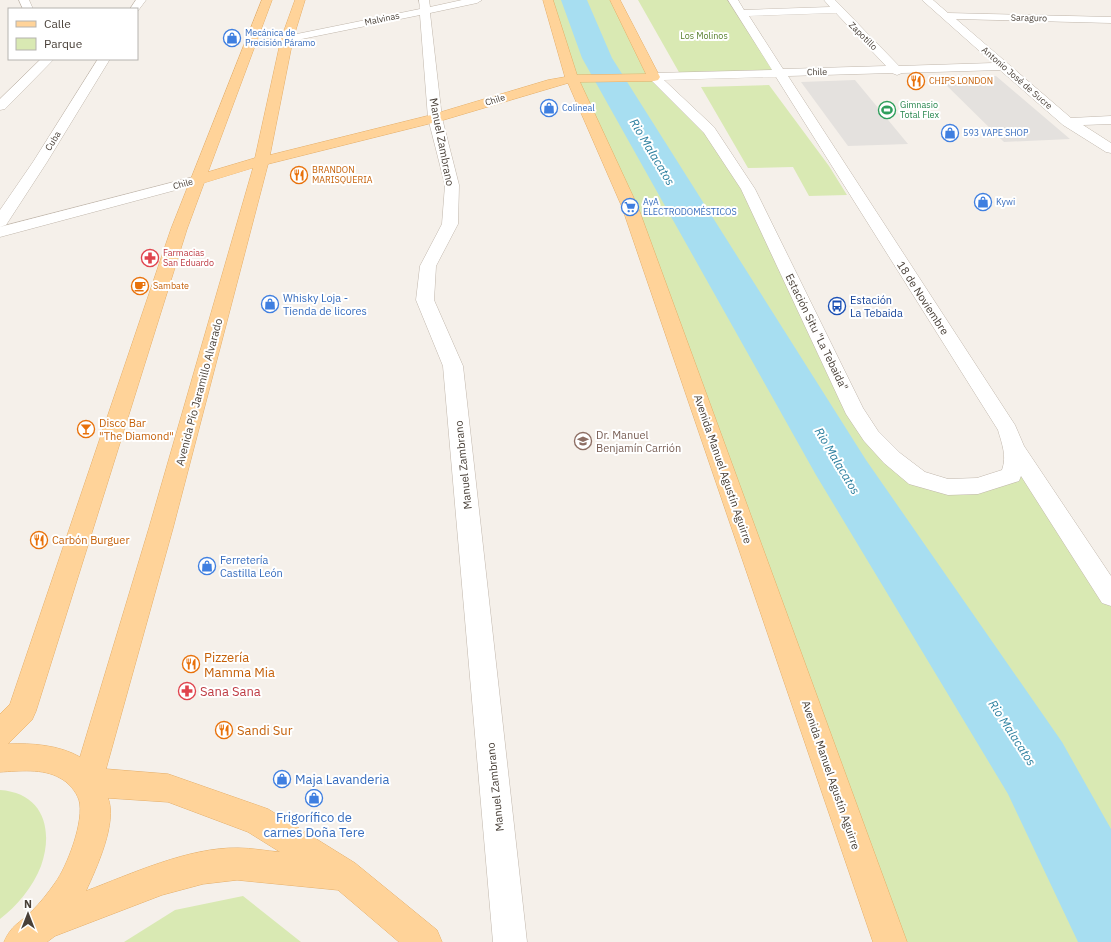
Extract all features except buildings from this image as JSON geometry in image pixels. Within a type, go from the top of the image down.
[{"type":"main road","points":[[0,734],[22,711],[179,229],[267,0]]},
{"type":"main road","name":"Avenida Pío Jaramillo Alvarado","points":[[86,782],[161,528],[262,161],[287,40],[300,0]]},
{"type":"main road","name":"Avenida Manuel Agustín Aguirre","points":[[548,0],[578,79],[630,207],[890,942]]},
{"type":"main road","points":[[615,0],[649,77]]},
{"type":"main road","name":"Chile","points":[[197,180],[262,161],[436,118],[552,83],[578,79],[649,77]]},
{"type":"main road","points":[[0,758],[34,757],[68,766],[86,782],[95,802],[94,828],[84,860],[68,893],[35,936]]},
{"type":"main road","points":[[86,782],[168,788],[257,820],[344,874],[426,942]]},
{"type":"main road","points":[[35,936],[162,879],[203,868],[237,864],[344,874]]},
{"type":"street","name":"Malvinas","points":[[250,45],[287,40],[424,5],[477,0]]},
{"type":"street","name":"18 de Noviembre","points":[[733,0],[743,13],[779,73],[1008,430],[1014,447],[1111,596]]},
{"type":"street","name":"Zapotillo","points":[[829,0],[897,70]]},
{"type":"street","name":"Antonio José de Sucre","points":[[927,0],[948,16],[956,26],[1005,66],[1068,122],[1111,149]]},
{"type":"street","name":"Manuel Zambrano","points":[[424,5],[436,118],[452,184],[450,224],[428,266],[425,300],[453,366],[510,942]]},
{"type":"street","points":[[743,13],[838,10]]},
{"type":"street","name":"Saraguro","points":[[948,16],[1111,20]]},
{"type":"street","points":[[0,106],[47,60]]},
{"type":"street","name":"Cuba","points":[[0,222],[40,162],[103,60]]},
{"type":"street","name":"Chile","points":[[649,77],[1005,66]]},
{"type":"street","name":"Estación Situ \"La Tebaida\"","points":[[649,77],[709,130],[748,189],[854,409],[871,436],[892,458],[917,478],[948,487],[978,486],[1011,475],[1016,461],[1014,447]]},
{"type":"street","points":[[1068,122],[1111,120]]},
{"type":"street","name":"Chile","points":[[0,232],[197,180]]},
{"type":"green space","points":[[548,0],[615,0],[654,77],[719,142],[853,409],[917,478],[978,486],[1016,461],[1111,596],[1111,942],[890,942],[630,207],[573,79]]},
{"type":"green space","name":"Los Molinos","points":[[638,0],[729,0],[778,70],[680,74]]},
{"type":"green space","points":[[769,85],[829,166],[847,195],[809,196],[793,167],[748,168],[701,87]]},
{"type":"green space","points":[[0,790],[15,793],[26,798],[35,806],[42,815],[46,839],[45,852],[41,866],[34,881],[18,902],[0,919]]},
{"type":"green space","points":[[243,896],[301,942],[124,942],[175,910]]},
{"type":"shaded area","points":[[996,76],[1070,139],[1004,142],[939,78]]},
{"type":"shaded area","points":[[855,80],[908,144],[848,146],[801,82]]},
{"type":"waterway","name":"Rio Malacatos","points":[[574,0],[597,58],[845,475],[1035,768],[1111,915]]},
{"type":"place","name":"Mecánica de Precisión Páramo","points":[[232,38]]},
{"type":"place","name":"CHIPS LONDON","points":[[916,81]]},
{"type":"place","name":"Colineal","points":[[549,108]]},
{"type":"place","name":"Gimnasio Total Flex","points":[[887,110]]},
{"type":"place","name":"593 VAPE SHOP","points":[[950,133]]},
{"type":"place","name":"BRANDON MARISQUERIA","points":[[299,175]]},
{"type":"place","name":"Kywi","points":[[983,202]]},
{"type":"place","name":"AyA ELECTRODOMÉSTICOS","points":[[630,207]]},
{"type":"place","name":"Farmacias San Eduardo","points":[[150,258]]},
{"type":"place","name":"Sambate","points":[[140,286]]},
{"type":"place","name":"Whisky Loja - Tienda de licores","points":[[270,304]]},
{"type":"place","name":"Estación La Tebaida","points":[[837,306]]},
{"type":"place","name":"Disco Bar \"The Diamond\"","points":[[86,429]]},
{"type":"place","name":"Dr. Manuel Benjamín Carrión","points":[[583,441]]},
{"type":"place","name":"Carbón Burguer","points":[[39,540]]},
{"type":"place","name":"Ferretería Castilla León","points":[[207,566]]},
{"type":"place","name":"Pizzería Mamma Mia","points":[[191,664]]},
{"type":"place","name":"Sana Sana","points":[[187,691]]},
{"type":"place","name":"Sandi Sur","points":[[224,730]]},
{"type":"place","name":"Maja Lavanderia","points":[[282,779]]},
{"type":"place","name":"Frigorífico de carnes Doña Tere","points":[[314,798]]}]
